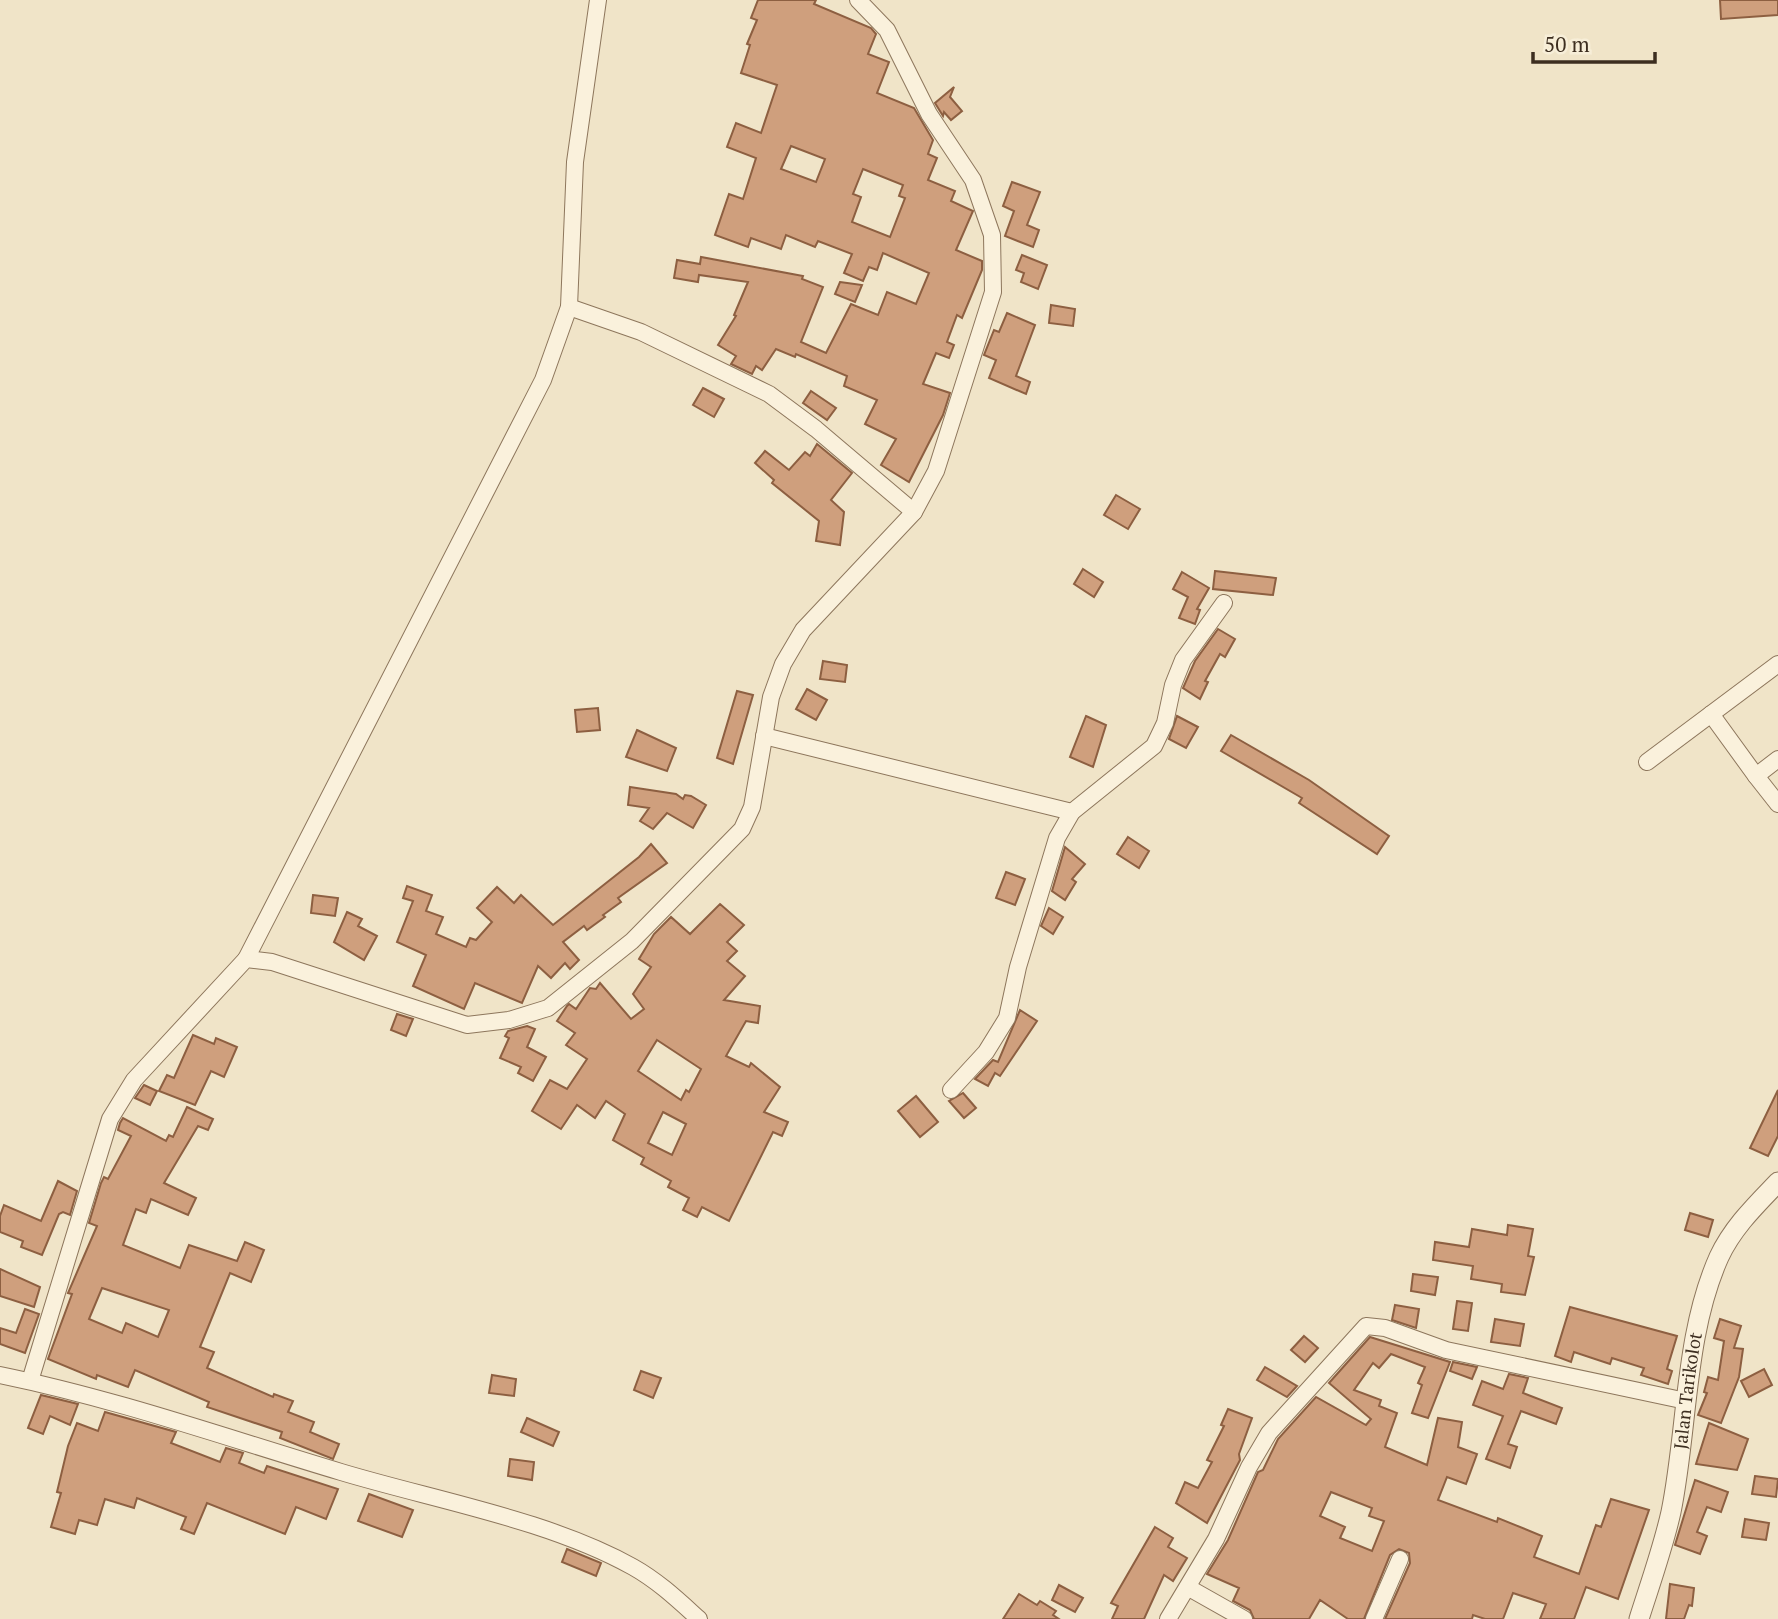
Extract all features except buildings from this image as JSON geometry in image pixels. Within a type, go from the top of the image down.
[{"type":"street","points":[[30,1381],[110,1119],[134,1080],[246,959],[543,380],[569,307],[575,162],[598,0]]},
{"type":"street","points":[[246,959],[272,962],[467,1025],[509,1020],[548,1008],[632,940],[742,829],[752,807],[771,697],[783,664],[803,630],[914,512],[936,471],[993,292],[992,235],[974,180],[929,114],[887,30],[858,0]]},
{"type":"street","points":[[569,307],[641,332],[769,394],[856,461],[914,512]]},
{"type":"street","points":[[951,1090],[986,1052],[1007,1018],[1018,967],[1051,857],[1072,813],[1154,746],[1165,723],[1173,685],[1183,660],[1224,603]]},
{"type":"street","points":[[1647,762],[1778,664]]},
{"type":"street","points":[[1711,714],[1778,804]]},
{"type":"street","points":[[764,736],[1072,813]]},
{"type":"street","points":[[1756,776],[1778,759]]},
{"type":"street","name":"Jalan Tarikolot","points":[[1639,1619],[1671,1512],[1686,1401],[1701,1318],[1719,1257],[1744,1217],[1778,1182]]},
{"type":"street","points":[[1168,1619],[1189,1588],[1225,1522],[1253,1458],[1269,1433],[1366,1326],[1385,1328],[1446,1350],[1686,1401]]},
{"type":"street","points":[[0,1375],[159,1413],[340,1472],[575,1540],[632,1567],[663,1586],[699,1619]]},
{"type":"street","points":[[1374,1619],[1401,1559]]},
{"type":"street","points":[[1189,1588],[1244,1619]]}]
